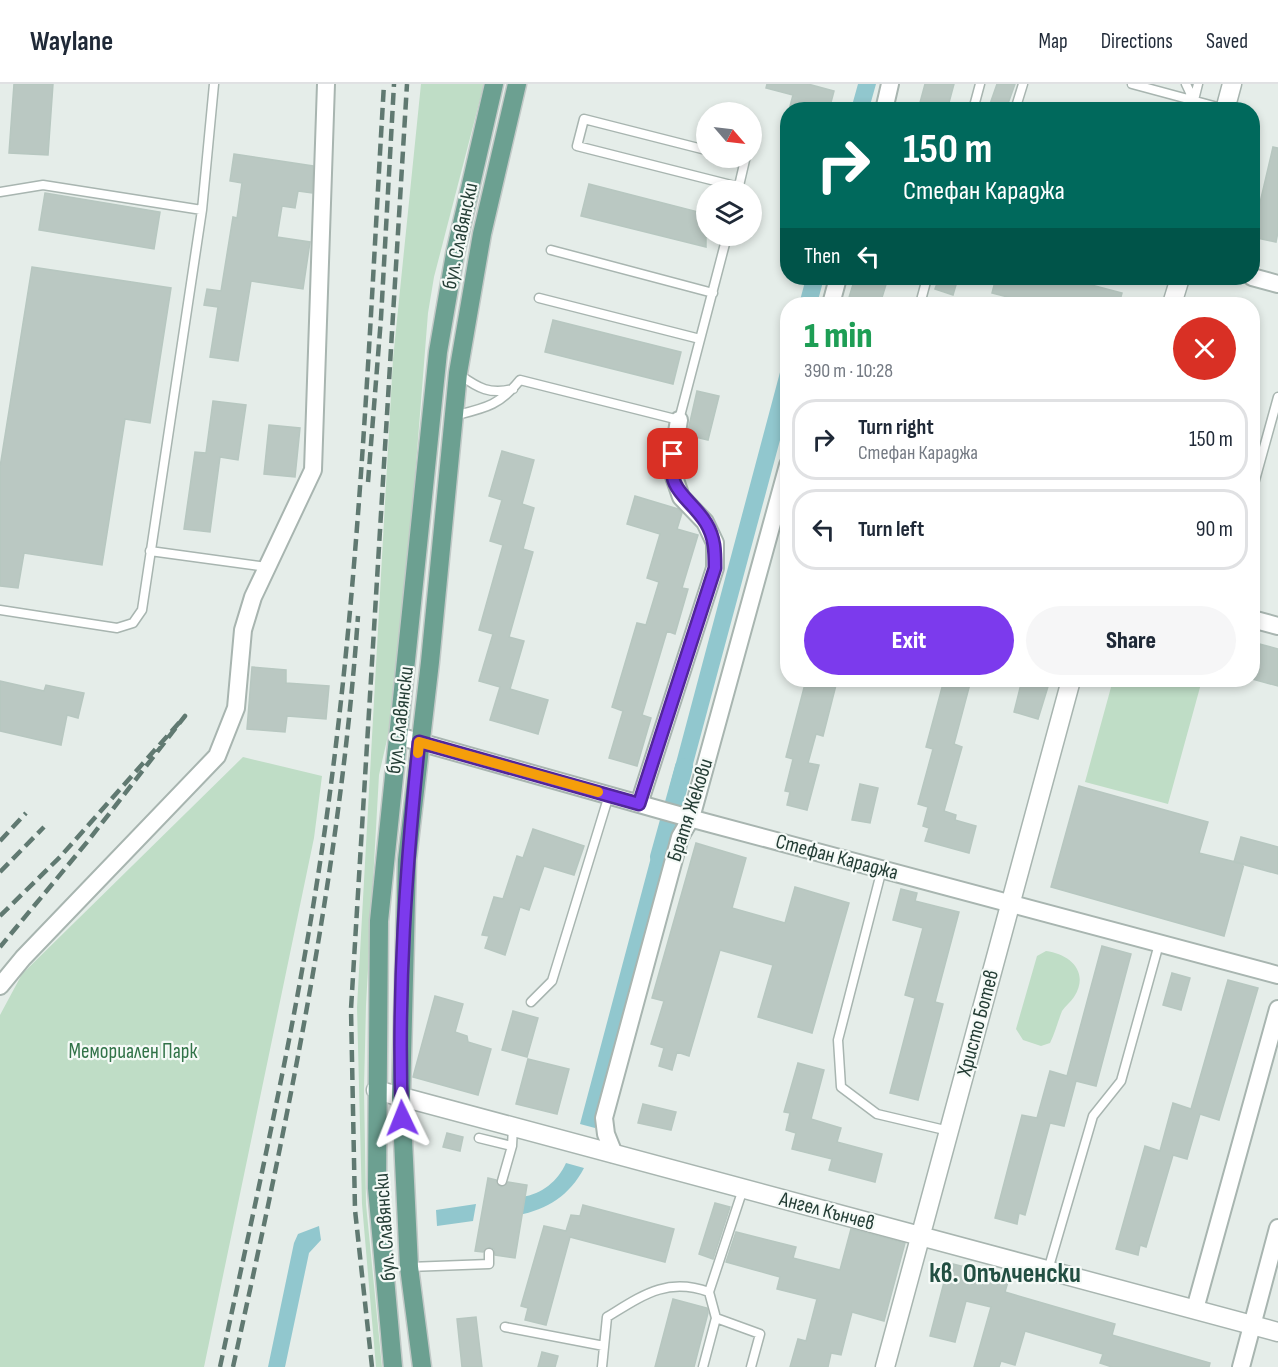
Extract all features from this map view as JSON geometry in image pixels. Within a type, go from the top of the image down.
[{"type":"main road","name":"бул. Славянски","points":[[393,1367],[377,1188],[379,921],[411,632],[438,352],[455,254],[494,84]]},
{"type":"main road","name":"бул. Славянски","points":[[422,1367],[409,1267],[401,1097],[407,860],[431,651],[458,373],[482,234],[517,84]]},
{"type":"street","points":[[0,986],[23,958],[217,756],[236,708],[243,630],[253,597],[313,470],[326,84]]},
{"type":"street","points":[[886,102],[890,84]]},
{"type":"street","points":[[1227,102],[1232,84]]},
{"type":"street","points":[[1260,279],[1278,284]]},
{"type":"street","points":[[639,804],[715,568],[715,543],[705,522],[681,497],[671,468],[679,420]]},
{"type":"street","name":"Братя Жекови","points":[[614,1154],[606,1134],[604,1118],[680,837],[780,506]]},
{"type":"street","points":[[1260,621],[1278,626]]},
{"type":"street","name":"Христо Ботев","points":[[885,1367],[1069,687]]},
{"type":"street","name":"Стефан Караджа","points":[[398,736],[661,810],[1278,975]]},
{"type":"street","points":[[1195,1309],[1278,1009]]},
{"type":"street","name":"Ангел Кънчев","points":[[376,1090],[1278,1332]]},
{"type":"street","points":[[1241,1367],[1278,1228]]},
{"type":"lane","points":[[0,610],[117,628],[133,623],[142,610],[202,210],[214,84]]},
{"type":"lane","points":[[975,102],[980,84]]},
{"type":"lane","points":[[1018,102],[1023,84]]},
{"type":"lane","points":[[1132,84],[1198,102]]},
{"type":"lane","points":[[1186,84],[1194,101]]},
{"type":"lane","points":[[1194,101],[1198,84]]},
{"type":"lane","points":[[696,147],[584,119],[577,146],[704,180]]},
{"type":"lane","points":[[0,192],[43,185],[202,210]]},
{"type":"lane","points":[[453,417],[491,407],[506,397],[520,380],[679,420],[725,246]]},
{"type":"lane","points":[[551,250],[713,293]]},
{"type":"lane","points":[[539,298],[700,339]]},
{"type":"lane","points":[[458,373],[478,389],[498,393],[513,388]]},
{"type":"lane","points":[[1260,462],[1278,397]]},
{"type":"lane","points":[[150,551],[267,567]]},
{"type":"lane","points":[[531,1002],[552,981],[609,795]]},
{"type":"lane","points":[[882,869],[838,1040],[841,1087],[878,1114],[949,1131]]},
{"type":"lane","points":[[1048,1270],[1093,1116],[1121,1081],[1159,944]]},
{"type":"lane","points":[[502,1181],[512,1146],[513,1127]]},
{"type":"lane","points":[[479,1138],[512,1146]]},
{"type":"lane","points":[[703,1367],[716,1318],[710,1292],[744,1188]]},
{"type":"lane","points":[[409,1267],[489,1264],[489,1253]]},
{"type":"lane","points":[[602,1367],[607,1317],[651,1292],[673,1285],[691,1286],[710,1292]]},
{"type":"lane","points":[[716,1318],[760,1334],[751,1367]]},
{"type":"lane","points":[[505,1327],[604,1346]]},
{"type":"green space","points":[[421,84],[484,84],[434,277],[428,313],[398,691],[379,775],[366,1005],[364,1089],[366,1204],[382,1367],[376,1367],[362,1204],[357,1007],[393,359]]},
{"type":"green space","points":[[1111,687],[1200,687],[1168,804],[1085,782]]},
{"type":"green space","name":"Мемориален Парк","points":[[243,757],[322,776],[314,838],[204,1367],[0,1367],[0,1015],[22,974]]},
{"type":"green space","points":[[1046,951],[1070,960],[1080,980],[1074,997],[1062,1011],[1050,1043],[1041,1046],[1023,1040],[1016,1029],[1037,956]]},
{"type":"water","points":[[858,84],[876,84],[871,102],[853,102]]},
{"type":"water","points":[[804,285],[822,285],[819,297],[801,297]]},
{"type":"water","points":[[780,372],[780,440],[685,794],[669,789]]},
{"type":"water","points":[[658,831],[673,836],[595,1128],[580,1124]]},
{"type":"water","points":[[566,1163],[584,1168],[572,1186],[548,1205],[518,1215],[522,1197],[543,1190],[559,1175]]},
{"type":"water","points":[[476,1204],[473,1221],[437,1226],[436,1210]]},
{"type":"water","points":[[319,1226],[321,1240],[309,1253],[285,1367],[268,1367],[294,1243],[298,1234]]},
{"type":"building","points":[[14,84],[53,84],[48,155],[9,153]]},
{"type":"building","points":[[767,84],[808,84],[834,91],[831,102],[791,102],[793,95],[766,88]]},
{"type":"building","points":[[925,84],[954,84],[949,102],[920,102]]},
{"type":"building","points":[[997,84],[1015,84],[1009,102],[991,102]]},
{"type":"building","points":[[1273,147],[1278,148],[1276,242],[1260,239],[1260,203]]},
{"type":"building","points":[[234,154],[313,166],[312,193],[298,191],[295,208],[282,206],[277,237],[310,242],[303,289],[251,281],[238,361],[210,357],[218,307],[204,305],[207,289],[221,291],[233,217],[237,218],[242,183],[230,181]]},
{"type":"building","points":[[589,184],[696,211],[696,245],[581,216]]},
{"type":"building","points":[[45,193],[160,212],[154,249],[39,230]]},
{"type":"building","points":[[32,267],[171,288],[150,423],[125,419],[102,565],[24,553],[18,588],[0,586],[0,467]]},
{"type":"building","points":[[853,285],[886,285],[882,297],[849,297]]},
{"type":"building","points":[[936,285],[956,285],[953,295],[935,289]]},
{"type":"building","points":[[994,285],[1092,285],[1122,293],[1121,297],[1008,297],[992,293]]},
{"type":"building","points":[[553,320],[681,352],[673,384],[545,352]]},
{"type":"building","points":[[697,391],[719,396],[708,440],[687,435]]},
{"type":"building","points":[[213,401],[246,405],[238,460],[220,457],[210,532],[184,529],[195,452],[206,453]]},
{"type":"building","points":[[269,425],[300,428],[295,477],[264,474]]},
{"type":"building","points":[[502,451],[534,460],[522,504],[534,508],[523,549],[533,552],[509,637],[524,641],[510,689],[548,700],[538,734],[490,720],[500,687],[479,681],[493,634],[479,630],[503,545],[490,541],[502,500],[489,496]]},
{"type":"building","points":[[635,496],[678,509],[682,513],[677,529],[698,535],[682,588],[688,589],[675,634],[667,631],[642,715],[651,718],[637,766],[609,758],[623,711],[612,707],[637,623],[646,625],[659,582],[647,578],[660,534],[627,524]]},
{"type":"building","points":[[1260,644],[1278,649],[1278,686],[1260,681]]},
{"type":"building","points":[[252,667],[286,670],[286,683],[329,686],[326,719],[287,716],[285,732],[247,729]]},
{"type":"building","points":[[0,681],[44,691],[46,685],[84,693],[78,718],[67,715],[61,745],[0,731]]},
{"type":"building","points":[[804,687],[835,687],[823,736],[816,734],[808,763],[819,765],[807,810],[787,805],[790,792],[785,791],[793,759],[786,757]]},
{"type":"building","points":[[942,687],[969,687],[954,744],[962,747],[944,811],[956,815],[955,820],[976,826],[969,853],[925,841],[929,828],[923,826],[928,807],[918,804],[933,749],[926,747]]},
{"type":"building","points":[[1020,687],[1048,687],[1038,719],[1014,712]]},
{"type":"building","points":[[860,784],[878,788],[870,823],[852,820]]},
{"type":"building","points":[[1079,786],[1208,822],[1199,853],[1244,864],[1224,936],[1051,887]]},
{"type":"building","points":[[533,829],[584,846],[574,875],[544,866],[529,910],[520,907],[505,955],[485,948],[489,936],[482,935],[494,897],[503,899],[517,856],[523,858]]},
{"type":"building","points":[[1241,837],[1278,847],[1278,874],[1234,862]]},
{"type":"building","points":[[696,843],[746,858],[732,908],[785,923],[795,887],[849,903],[812,1033],[758,1017],[773,965],[720,950],[689,1056],[677,1052],[672,1070],[659,1066],[664,1048],[651,1044],[664,1001],[652,998]]},
{"type":"building","points":[[901,889],[917,893],[915,901],[959,912],[935,1002],[943,1004],[918,1100],[890,1093],[915,998],[905,995],[923,928],[893,920]]},
{"type":"building","points":[[1102,946],[1131,954],[1096,1086],[1076,1081],[1064,1126],[1050,1123],[1025,1215],[1019,1213],[1017,1224],[995,1218],[1022,1115],[1037,1118],[1050,1071],[1067,1076]]},
{"type":"building","points":[[1172,973],[1190,978],[1181,1010],[1163,1005]]},
{"type":"building","points":[[1228,980],[1258,988],[1219,1120],[1200,1114],[1187,1159],[1173,1155],[1146,1247],[1140,1245],[1138,1255],[1116,1249],[1145,1146],[1160,1151],[1173,1103],[1191,1109]]},
{"type":"building","points":[[435,996],[463,1004],[455,1032],[467,1036],[468,1042],[491,1049],[478,1095],[413,1077]]},
{"type":"building","points":[[513,1011],[538,1018],[527,1057],[502,1050]]},
{"type":"building","points":[[528,1059],[569,1069],[557,1114],[516,1104]]},
{"type":"building","points":[[798,1063],[824,1070],[811,1119],[841,1128],[837,1142],[882,1154],[875,1182],[829,1170],[832,1159],[792,1149],[796,1133],[786,1130],[790,1113],[784,1112]]},
{"type":"building","points":[[643,1104],[676,1112],[671,1130],[638,1123]]},
{"type":"building","points":[[447,1133],[463,1137],[460,1151],[443,1147]]},
{"type":"building","points":[[488,1178],[496,1180],[501,1187],[508,1182],[527,1185],[515,1258],[495,1255],[494,1249],[490,1247],[483,1252],[475,1251]]},
{"type":"building","points":[[715,1203],[730,1207],[713,1259],[699,1254]]},
{"type":"building","points":[[583,1205],[674,1229],[665,1262],[570,1237],[546,1325],[525,1320],[528,1308],[521,1306],[544,1226],[566,1231],[571,1215],[580,1216]]},
{"type":"building","points":[[851,1229],[905,1243],[884,1321],[852,1312],[841,1355],[831,1353],[828,1367],[790,1367],[798,1339],[806,1341],[817,1299],[777,1289],[780,1277],[726,1262],[736,1232],[796,1247],[793,1258],[840,1270]]},
{"type":"building","points":[[949,1263],[1009,1278],[1005,1292],[1115,1324],[1112,1335],[1210,1363],[1209,1367],[1112,1367],[1100,1363],[1103,1354],[1025,1331],[1015,1365],[1001,1361],[999,1367],[974,1367],[991,1307],[966,1301],[955,1342],[930,1336]]},
{"type":"building","points":[[673,1299],[707,1308],[708,1313],[694,1367],[655,1367]]},
{"type":"building","points":[[476,1317],[482,1367],[462,1367],[457,1319]]},
{"type":"building","points":[[542,1352],[558,1356],[555,1367],[538,1367]]},
{"type":"waterway","points":[[659,857],[684,767]]},
{"type":"railway","points":[[220,1367],[295,1008],[330,792],[341,704],[357,527],[384,84]]},
{"type":"railway","points":[[368,482],[381,318],[394,84]]},
{"type":"railway","points":[[372,1367],[355,1210],[351,1009],[407,84]]},
{"type":"railway","points":[[233,1367],[292,1087],[325,900],[339,806],[358,616]]},
{"type":"railway","points":[[0,916],[60,857],[185,716],[88,841],[0,947]]},
{"type":"railway","points":[[0,841],[26,813]]},
{"type":"railway","points":[[0,872],[44,827]]},
{"type":"slow traffic","points":[[418,753],[419,742],[598,792]]},
{"type":"district","name":"кв. Опълченски","points":[[1005,1274]]},
{"type":"route","points":[[402,1118],[401,1013],[407,860],[419,742],[639,804],[715,568],[715,543],[705,522],[681,497],[674,483],[671,468],[673,454]]}]
